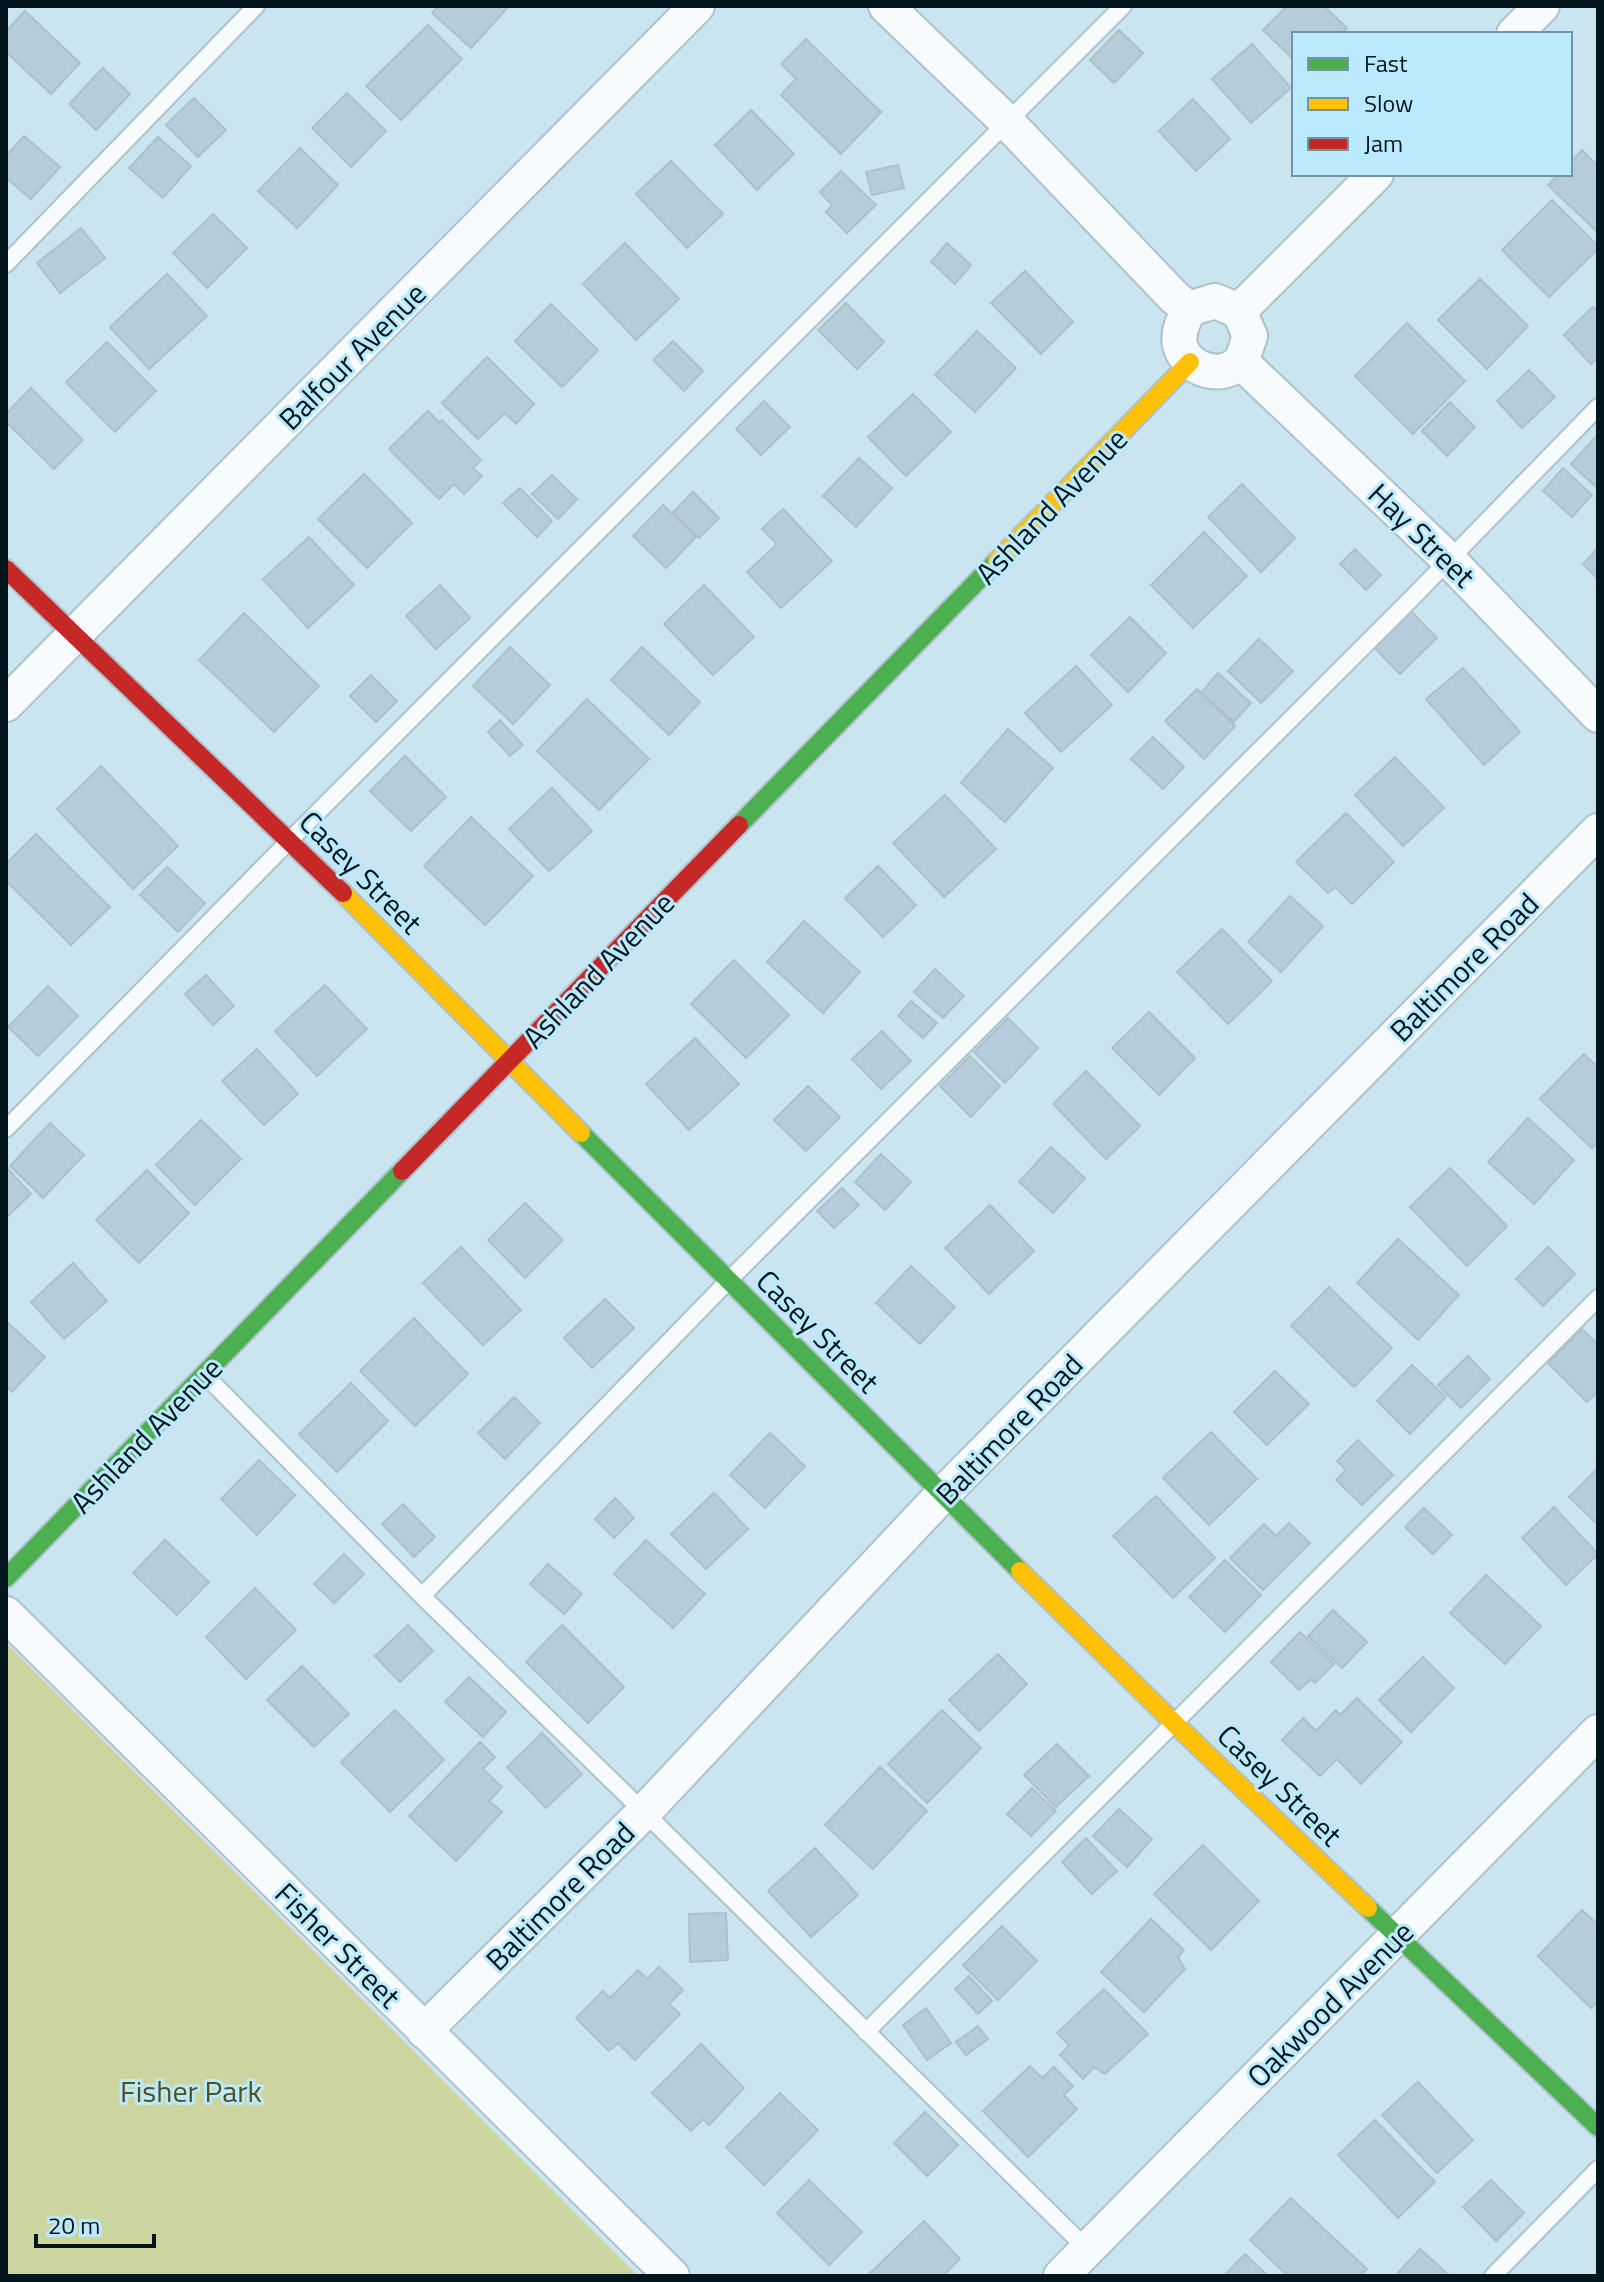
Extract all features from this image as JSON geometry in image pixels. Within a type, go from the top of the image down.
[{"type":"street","name":"Balfour Avenue","points":[[6,704],[697,6]]},
{"type":"street","points":[[886,6],[1008,123],[1189,309]]},
{"type":"street","points":[[1516,32],[1542,6]]},
{"type":"street","points":[[1239,311],[1374,176]]},
{"type":"street","points":[[1215,301],[1239,311],[1250,336],[1240,361],[1224,371],[1206,371],[1190,362],[1180,346],[1180,327],[1189,309],[1215,301]]},
{"type":"street","name":"Hay Street","points":[[1240,361],[1449,560],[1598,715]]},
{"type":"street","name":"Ashland Avenue","points":[[6,1578],[1190,362]]},
{"type":"street","name":"Casey Street","points":[[6,569],[290,840],[942,1495],[1175,1724],[1598,2127]]},
{"type":"street","name":"Baltimore Road","points":[[424,2031],[644,1812],[942,1495],[1598,831]]},
{"type":"street","name":"Fisher Street","points":[[6,1614],[672,2276]]},
{"type":"street","name":"Oakwood Avenue","points":[[1061,2276],[1598,1732]]},
{"type":"lane","points":[[6,264],[256,6]]},
{"type":"lane","points":[[6,1129],[290,840],[1123,6]]},
{"type":"lane","points":[[422,1596],[728,1281],[1598,407]]},
{"type":"lane","points":[[866,2032],[1598,1298]]},
{"type":"lane","points":[[205,1375],[422,1596],[1088,2250]]},
{"type":"lane","points":[[1493,2276],[1598,2169]]},
{"type":"green space","name":"Fisher Park","points":[[6,1643],[638,2276],[6,2276]]},
{"type":"building","points":[[439,6],[509,6],[471,48],[432,13]]},
{"type":"building","points":[[1287,6],[1324,6],[1347,28],[1344,32],[1292,32],[1292,58],[1263,30]]},
{"type":"building","points":[[25,11],[80,63],[51,94],[6,52],[6,31]]},
{"type":"building","points":[[428,25],[462,59],[401,120],[366,86]]},
{"type":"building","points":[[1119,30],[1143,53],[1114,83],[1090,60]]},
{"type":"building","points":[[806,39],[881,112],[841,154],[781,95],[796,79],[781,64]]},
{"type":"building","points":[[1252,44],[1291,88],[1251,123],[1212,79]]},
{"type":"building","points":[[103,68],[130,94],[96,130],[69,104]]},
{"type":"building","points":[[347,93],[386,131],[351,167],[312,128]]},
{"type":"building","points":[[194,98],[226,130],[198,157],[166,125]]},
{"type":"building","points":[[1193,99],[1230,139],[1196,171],[1159,131]]},
{"type":"building","points":[[751,110],[794,154],[757,190],[715,145]]},
{"type":"building","points":[[24,136],[60,167],[31,199],[6,178],[6,156]]},
{"type":"building","points":[[158,137],[191,166],[163,198],[129,168]]},
{"type":"building","points":[[300,148],[338,185],[297,228],[258,191]]},
{"type":"building","points":[[1582,150],[1598,166],[1598,233],[1548,185],[1557,176],[1572,176],[1572,161]]},
{"type":"building","points":[[671,161],[723,214],[687,248],[636,194]]},
{"type":"building","points":[[898,165],[904,188],[872,195],[866,172]]},
{"type":"building","points":[[841,171],[876,205],[847,233],[826,212],[832,205],[820,192]]},
{"type":"building","points":[[1552,200],[1598,249],[1549,297],[1502,250]]},
{"type":"building","points":[[213,214],[247,248],[207,288],[173,253]]},
{"type":"building","points":[[81,228],[105,258],[60,293],[37,263]]},
{"type":"building","points":[[625,243],[679,299],[636,340],[583,284]]},
{"type":"building","points":[[947,243],[971,265],[955,284],[931,262]]},
{"type":"building","points":[[1025,271],[1073,322],[1041,354],[991,303]]},
{"type":"building","points":[[167,274],[207,316],[149,369],[110,327]]},
{"type":"building","points":[[1480,279],[1528,326],[1487,369],[1438,320]]},
{"type":"building","points":[[846,303],[884,342],[857,369],[818,330]]},
{"type":"building","points":[[551,304],[598,350],[562,387],[515,341]]},
{"type":"building","points":[[1593,307],[1598,312],[1598,358],[1591,364],[1564,335]]},
{"type":"building","points":[[1407,323],[1465,381],[1413,434],[1355,376]]},
{"type":"building","points":[[977,331],[1016,368],[975,412],[935,375]]},
{"type":"building","points":[[673,341],[703,371],[684,391],[653,360]]},
{"type":"building","points":[[107,342],[156,391],[115,432],[66,382]]},
{"type":"building","points":[[487,357],[534,404],[516,424],[505,413],[478,439],[442,403]]},
{"type":"building","points":[[1529,370],[1555,397],[1522,428],[1497,401]]},
{"type":"building","points":[[31,388],[83,440],[54,469],[6,422],[6,414]]},
{"type":"building","points":[[913,394],[951,432],[906,476],[868,437]]},
{"type":"building","points":[[764,401],[790,427],[761,455],[736,429]]},
{"type":"building","points":[[1450,402],[1475,427],[1447,456],[1422,431]]},
{"type":"building","points":[[428,411],[439,422],[442,420],[481,460],[473,468],[482,476],[464,494],[454,484],[439,499],[389,449]]},
{"type":"building","points":[[1598,434],[1598,489],[1571,464]]},
{"type":"building","points":[[859,458],[892,488],[856,527],[823,496]]},
{"type":"building","points":[[1563,468],[1592,495],[1572,517],[1543,491]]},
{"type":"building","points":[[364,474],[412,523],[367,568],[318,519]]},
{"type":"building","points":[[552,475],[577,499],[558,519],[532,494]]},
{"type":"building","points":[[1242,484],[1295,538],[1261,572],[1208,517]]},
{"type":"building","points":[[520,488],[552,521],[537,537],[503,503]]},
{"type":"building","points":[[693,492],[719,518],[699,538],[673,512]]},
{"type":"building","points":[[663,505],[696,537],[666,568],[633,536]]},
{"type":"building","points":[[783,509],[832,561],[781,608],[747,572],[777,544],[762,529]]},
{"type":"building","points":[[1204,532],[1247,576],[1193,628],[1151,585]]},
{"type":"building","points":[[309,537],[354,585],[308,628],[263,579]]},
{"type":"building","points":[[1598,548],[1598,579],[1583,564]]},
{"type":"building","points":[[1355,549],[1381,575],[1366,590],[1340,564]]},
{"type":"building","points":[[440,585],[470,618],[436,649],[406,616]]},
{"type":"building","points":[[704,585],[754,637],[713,675],[664,624]]},
{"type":"building","points":[[1409,609],[1437,638],[1400,674],[1372,645]]},
{"type":"building","points":[[244,613],[319,686],[274,732],[199,660]]},
{"type":"building","points":[[1130,617],[1166,653],[1128,692],[1091,655]]},
{"type":"building","points":[[1259,639],[1293,671],[1261,703],[1228,671]]},
{"type":"building","points":[[510,647],[550,685],[513,724],[473,686]]},
{"type":"building","points":[[642,647],[700,702],[669,735],[611,680]]},
{"type":"building","points":[[1076,666],[1112,705],[1061,752],[1025,713]]},
{"type":"building","points":[[1463,668],[1520,732],[1484,765],[1426,699]]},
{"type":"building","points":[[1218,673],[1251,703],[1234,722],[1201,693]]},
{"type":"building","points":[[371,675],[397,701],[376,722],[350,696]]},
{"type":"building","points":[[1197,689],[1235,726],[1204,759],[1165,721]]},
{"type":"building","points":[[587,699],[649,759],[599,810],[537,751]]},
{"type":"building","points":[[500,720],[523,745],[510,756],[488,732]]},
{"type":"building","points":[[1008,729],[1053,768],[1005,822],[961,783]]},
{"type":"building","points":[[1153,737],[1184,767],[1163,789],[1131,759]]},
{"type":"building","points":[[405,756],[446,797],[411,831],[370,791]]},
{"type":"building","points":[[1395,757],[1444,808],[1403,846],[1355,795]]},
{"type":"building","points":[[101,766],[178,846],[133,889],[57,809]]},
{"type":"building","points":[[552,788],[592,831],[549,871],[509,829]]},
{"type":"building","points":[[945,795],[996,849],[944,897],[893,843]]},
{"type":"building","points":[[1346,813],[1394,862],[1352,904],[1335,887],[1328,893],[1296,862]]},
{"type":"building","points":[[471,817],[533,876],[485,925],[424,866]]},
{"type":"building","points":[[36,834],[110,907],[71,945],[6,881],[6,864]]},
{"type":"building","points":[[878,866],[916,905],[883,937],[845,898]]},
{"type":"building","points":[[167,867],[205,903],[178,932],[140,895]]},
{"type":"building","points":[[1290,896],[1323,926],[1281,972],[1248,942]]},
{"type":"building","points":[[804,921],[860,972],[823,1013],[767,962]]},
{"type":"building","points":[[1222,929],[1272,981],[1228,1024],[1177,972]]},
{"type":"building","points":[[734,960],[789,1015],[746,1058],[691,1004]]},
{"type":"building","points":[[935,969],[964,996],[943,1018],[914,992]]},
{"type":"building","points":[[206,975],[234,1006],[213,1025],[185,994]]},
{"type":"building","points":[[325,985],[367,1029],[317,1076],[275,1031]]},
{"type":"building","points":[[48,986],[78,1016],[38,1056],[8,1027]]},
{"type":"building","points":[[911,1001],[937,1023],[923,1038],[898,1016]]},
{"type":"building","points":[[1149,1012],[1195,1058],[1159,1095],[1112,1048]]},
{"type":"building","points":[[1008,1018],[1038,1048],[1005,1083],[974,1052]]},
{"type":"building","points":[[882,1031],[911,1061],[881,1089],[852,1059]]},
{"type":"building","points":[[695,1038],[739,1084],[689,1130],[646,1084]]},
{"type":"building","points":[[257,1049],[298,1094],[264,1125],[222,1081]]},
{"type":"building","points":[[1584,1054],[1598,1067],[1598,1142],[1592,1148],[1540,1099]]},
{"type":"building","points":[[970,1056],[1000,1086],[971,1117],[940,1086]]},
{"type":"building","points":[[1086,1071],[1140,1126],[1106,1159],[1053,1104]]},
{"type":"building","points":[[808,1086],[840,1117],[806,1151],[774,1120]]},
{"type":"building","points":[[1528,1118],[1574,1160],[1534,1204],[1488,1162]]},
{"type":"building","points":[[201,1120],[241,1159],[195,1205],[156,1165]]},
{"type":"building","points":[[50,1123],[84,1155],[43,1198],[10,1166]]},
{"type":"building","points":[[1051,1147],[1085,1178],[1053,1213],[1019,1182]]},
{"type":"building","points":[[881,1154],[911,1182],[885,1210],[855,1182]]},
{"type":"building","points":[[6,1167],[31,1194],[6,1218]]},
{"type":"building","points":[[1450,1168],[1507,1226],[1467,1266],[1410,1207]]},
{"type":"building","points":[[147,1170],[189,1213],[139,1263],[96,1220]]},
{"type":"building","points":[[842,1188],[859,1205],[834,1228],[817,1211]]},
{"type":"building","points":[[525,1203],[563,1240],[525,1278],[488,1240]]},
{"type":"building","points":[[990,1205],[1034,1251],[989,1294],[945,1248]]},
{"type":"building","points":[[1398,1239],[1459,1295],[1418,1340],[1357,1283]]},
{"type":"building","points":[[461,1247],[521,1310],[483,1345],[423,1283]]},
{"type":"building","points":[[1548,1247],[1575,1274],[1543,1306],[1516,1279]]},
{"type":"building","points":[[73,1263],[107,1301],[64,1339],[31,1302]]},
{"type":"building","points":[[911,1266],[955,1307],[920,1344],[876,1303]]},
{"type":"building","points":[[1329,1287],[1392,1348],[1354,1387],[1291,1326]]},
{"type":"building","points":[[605,1299],[634,1328],[592,1368],[564,1338]]},
{"type":"building","points":[[414,1318],[468,1374],[415,1426],[360,1371]]},
{"type":"building","points":[[6,1321],[45,1357],[12,1392],[6,1387]]},
{"type":"building","points":[[1582,1329],[1598,1345],[1598,1391],[1587,1402],[1548,1363]]},
{"type":"building","points":[[1468,1356],[1490,1379],[1461,1408],[1438,1385]]},
{"type":"building","points":[[1412,1365],[1446,1397],[1410,1434],[1377,1401]]},
{"type":"building","points":[[1275,1371],[1309,1404],[1267,1445],[1234,1412]]},
{"type":"building","points":[[351,1383],[388,1421],[337,1472],[299,1434]]},
{"type":"building","points":[[514,1397],[540,1423],[505,1459],[478,1433]]},
{"type":"building","points":[[1211,1432],[1257,1479],[1209,1525],[1163,1478]]},
{"type":"building","points":[[770,1433],[805,1466],[765,1508],[730,1475]]},
{"type":"building","points":[[1358,1440],[1393,1475],[1362,1505],[1336,1480],[1346,1470],[1337,1461]]},
{"type":"building","points":[[259,1460],[295,1495],[257,1535],[221,1499]]},
{"type":"building","points":[[1598,1468],[1598,1525],[1569,1497]]},
{"type":"building","points":[[714,1493],[748,1529],[706,1569],[671,1534]]},
{"type":"building","points":[[1156,1496],[1215,1558],[1173,1598],[1113,1536]]},
{"type":"building","points":[[615,1498],[634,1518],[614,1538],[595,1519]]},
{"type":"building","points":[[403,1504],[435,1537],[414,1557],[382,1524]]},
{"type":"building","points":[[1554,1507],[1598,1554],[1566,1585],[1522,1538]]},
{"type":"building","points":[[1424,1508],[1452,1535],[1433,1554],[1405,1527]]},
{"type":"building","points":[[1289,1523],[1310,1543],[1263,1590],[1230,1558],[1264,1524],[1276,1536]]},
{"type":"building","points":[[165,1540],[209,1582],[177,1615],[133,1573]]},
{"type":"building","points":[[646,1540],[705,1594],[673,1628],[614,1574]]},
{"type":"building","points":[[344,1554],[364,1574],[334,1603],[314,1584]]},
{"type":"building","points":[[1225,1560],[1261,1595],[1225,1632],[1189,1597]]},
{"type":"building","points":[[548,1564],[582,1594],[564,1614],[530,1584]]},
{"type":"building","points":[[1486,1575],[1541,1626],[1505,1664],[1450,1613]]},
{"type":"building","points":[[255,1588],[296,1630],[246,1679],[206,1637]]},
{"type":"building","points":[[1333,1610],[1367,1642],[1342,1668],[1308,1636]]},
{"type":"building","points":[[408,1625],[433,1651],[400,1682],[375,1656]]},
{"type":"building","points":[[562,1625],[624,1687],[588,1723],[526,1662]]},
{"type":"building","points":[[1300,1632],[1334,1664],[1315,1683],[1311,1679],[1299,1690],[1271,1662]]},
{"type":"building","points":[[998,1654],[1027,1684],[979,1731],[949,1700]]},
{"type":"building","points":[[1423,1657],[1454,1688],[1411,1732],[1379,1700]]},
{"type":"building","points":[[302,1666],[349,1714],[314,1747],[267,1700]]},
{"type":"building","points":[[469,1677],[506,1712],[483,1737],[445,1702]]},
{"type":"building","points":[[1357,1698],[1402,1742],[1361,1784],[1337,1759],[1320,1776],[1282,1740],[1303,1718],[1316,1731],[1336,1710],[1340,1715]]},
{"type":"building","points":[[395,1710],[444,1760],[390,1812],[341,1762]]},
{"type":"building","points":[[942,1710],[981,1748],[927,1803],[888,1764]]},
{"type":"building","points":[[542,1733],[582,1774],[546,1808],[507,1767]]},
{"type":"building","points":[[480,1742],[495,1757],[483,1769],[502,1787],[489,1801],[502,1812],[456,1861],[409,1816]]},
{"type":"building","points":[[1057,1744],[1089,1776],[1056,1807],[1024,1775]]},
{"type":"building","points":[[880,1767],[927,1811],[873,1869],[825,1825]]},
{"type":"building","points":[[1032,1788],[1056,1811],[1031,1836],[1007,1814]]},
{"type":"building","points":[[1119,1809],[1152,1839],[1127,1867],[1093,1836]]},
{"type":"building","points":[[1086,1838],[1117,1871],[1092,1894],[1062,1862]]},
{"type":"building","points":[[1203,1845],[1259,1901],[1211,1950],[1154,1894]]},
{"type":"building","points":[[815,1848],[858,1895],[811,1937],[768,1891]]},
{"type":"building","points":[[1582,1910],[1598,1925],[1598,2001],[1591,2008],[1538,1956]]},
{"type":"building","points":[[726,1913],[728,1960],[690,1962],[689,1914]]},
{"type":"building","points":[[1151,1919],[1184,1950],[1178,1957],[1185,1969],[1144,2012],[1101,1972]]},
{"type":"building","points":[[1002,1926],[1037,1961],[998,2000],[963,1965]]},
{"type":"building","points":[[659,1967],[683,1990],[669,2004],[680,2014],[635,2060],[618,2043],[609,2051],[576,2018],[603,1991],[610,1998],[638,1970],[647,1979]]},
{"type":"building","points":[[969,1976],[992,2001],[978,2014],[955,1989]]},
{"type":"building","points":[[1104,1989],[1148,2034],[1105,2074],[1094,2067],[1083,2079],[1060,2055],[1069,2045],[1057,2033]]},
{"type":"building","points":[[926,2008],[951,2043],[927,2060],[903,2025]]},
{"type":"building","points":[[978,2026],[988,2039],[966,2055],[956,2042]]},
{"type":"building","points":[[701,2044],[744,2088],[709,2125],[703,2119],[691,2131],[652,2093]]},
{"type":"building","points":[[1030,2066],[1042,2078],[1054,2067],[1073,2086],[1064,2095],[1077,2109],[1028,2157],[983,2111]]},
{"type":"building","points":[[1418,2082],[1473,2140],[1437,2173],[1382,2115]]},
{"type":"building","points":[[780,2093],[818,2130],[764,2185],[726,2147]]},
{"type":"building","points":[[925,2112],[958,2145],[927,2176],[894,2143]]},
{"type":"building","points":[[1375,2120],[1435,2182],[1398,2218],[1338,2155]]},
{"type":"building","points":[[809,2180],[862,2232],[829,2265],[777,2213]]},
{"type":"building","points":[[1491,2180],[1524,2213],[1496,2241],[1463,2207]]},
{"type":"building","points":[[1291,2198],[1367,2269],[1360,2276],[1288,2276],[1250,2240]]},
{"type":"building","points":[[924,2221],[960,2259],[943,2276],[867,2276]]},
{"type":"building","points":[[1420,2249],[1450,2276],[1401,2276],[1398,2273]]},
{"type":"building","points":[[1245,2254],[1268,2276],[1224,2276]]},
{"type":"traffic: fast","points":[[739,825],[997,561]]},
{"type":"traffic: fast","points":[[581,1133],[1020,1571]]},
{"type":"traffic: fast","points":[[6,1578],[402,1171]]},
{"type":"traffic: fast","points":[[1368,1908],[1598,2127]]},
{"type":"traffic: slow","points":[[997,561],[1190,362]]},
{"type":"traffic: slow","points":[[343,893],[581,1133]]},
{"type":"traffic: slow","points":[[1020,1571],[1368,1908]]},
{"type":"traffic: jam","points":[[6,569],[343,893]]},
{"type":"traffic: jam","points":[[402,1171],[739,825]]}]
